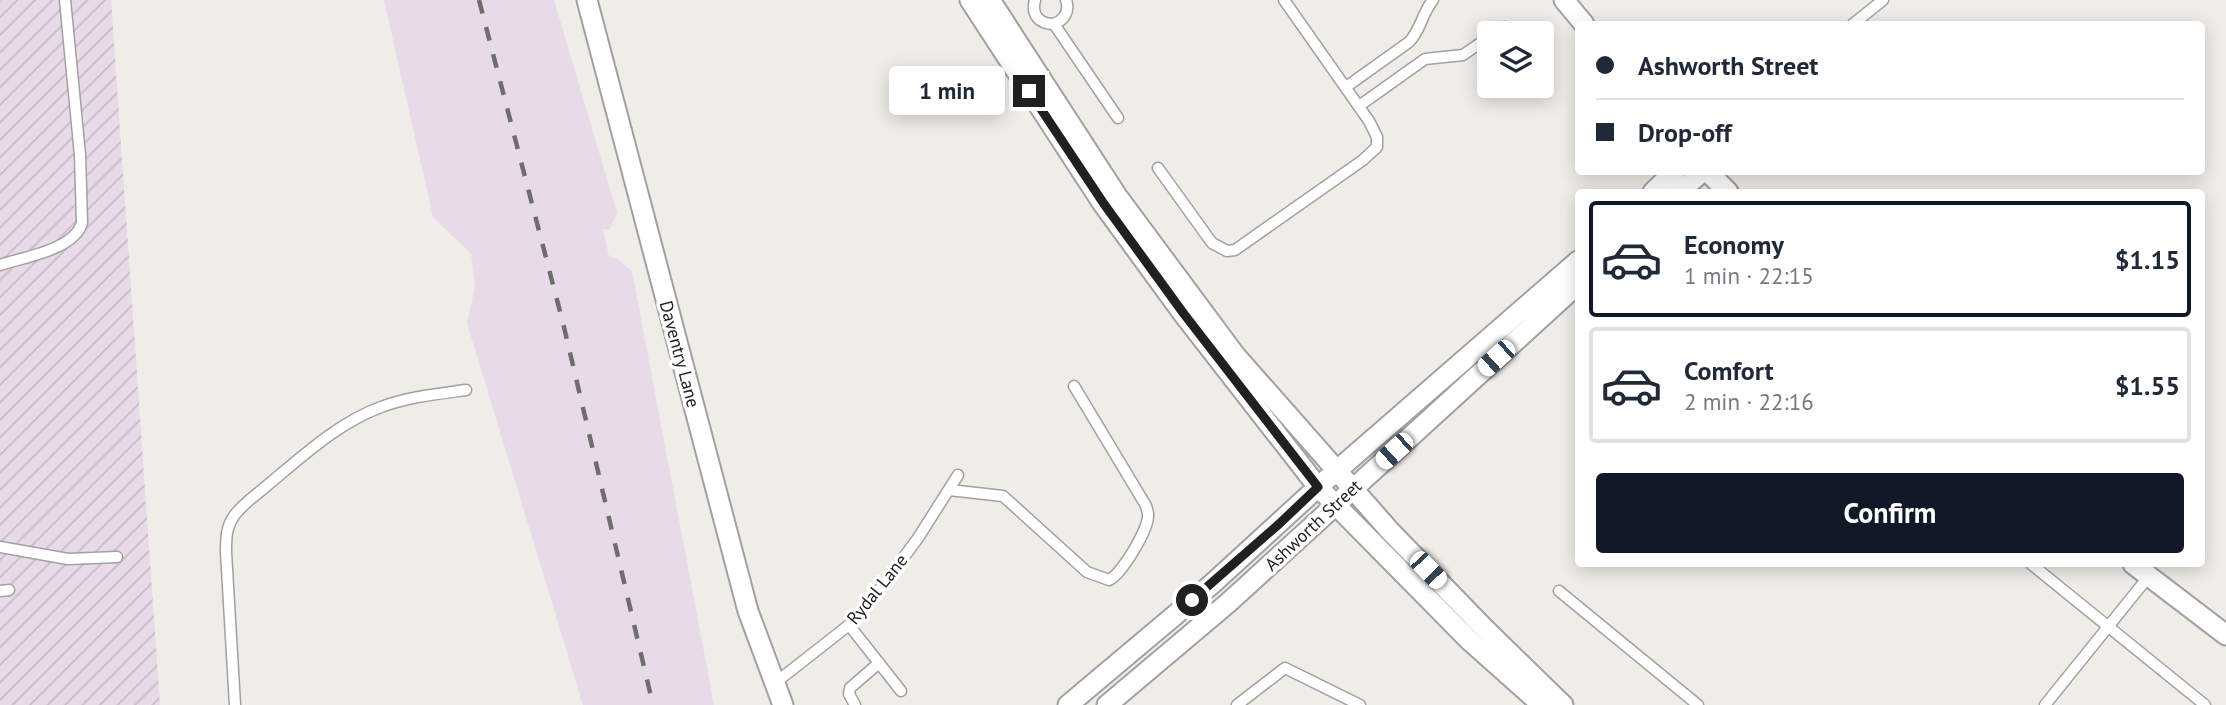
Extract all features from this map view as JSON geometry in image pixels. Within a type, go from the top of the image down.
[{"type":"street","name":"Daventry Lane","points":[[587,0],[748,611],[783,705]]},
{"type":"street","points":[[970,0],[1104,204],[1184,314],[1318,487],[1470,641],[1542,705]]},
{"type":"street","points":[[990,0],[1117,196],[1235,355],[1390,531],[1563,705]]},
{"type":"street","points":[[1564,0],[1582,21]]},
{"type":"street","points":[[1656,189],[1671,175]]},
{"type":"street","points":[[1682,189],[1699,175]]},
{"type":"street","points":[[1711,175],[1725,189]]},
{"type":"street","name":"Ashworth Street","points":[[1068,705],[1231,567],[1318,487],[1575,264]]},
{"type":"street","name":"Ashworth Street","points":[[1107,705],[1228,603],[1575,287]]},
{"type":"street","points":[[2137,567],[2226,635]]},
{"type":"lane","points":[[0,265],[61,246],[80,230],[82,223],[80,155],[65,0]]},
{"type":"lane","points":[[1035,0],[1033,10],[1036,16],[1047,24],[1054,24],[1065,17],[1068,10],[1066,0]]},
{"type":"lane","points":[[1158,168],[1212,243],[1227,251],[1235,250],[1373,151],[1378,142],[1377,137],[1359,106],[1284,0]]},
{"type":"lane","points":[[1346,87],[1409,42],[1417,34],[1426,9],[1433,0]]},
{"type":"lane","points":[[1857,21],[1883,0]]},
{"type":"lane","points":[[1054,24],[1118,118]]},
{"type":"lane","points":[[1359,106],[1418,63],[1434,57],[1463,55],[1477,45]]},
{"type":"lane","points":[[949,490],[1003,496],[1087,572],[1109,580],[1117,577],[1142,533],[1148,514],[1145,504],[1074,386]]},
{"type":"lane","points":[[235,705],[226,552],[226,536],[234,515],[304,454],[337,429],[359,417],[415,397],[466,390]]},
{"type":"lane","name":"Rydal Lane","points":[[775,683],[849,625],[884,584],[958,475]]},
{"type":"lane","points":[[0,547],[60,558],[117,557]]},
{"type":"lane","points":[[2035,567],[2206,705]]},
{"type":"lane","points":[[2045,705],[2149,576]]},
{"type":"lane","points":[[1559,591],[1698,705]]},
{"type":"lane","points":[[849,625],[901,691]]},
{"type":"lane","points":[[855,705],[849,694],[850,688],[879,663]]},
{"type":"lane","points":[[1237,705],[1285,668],[1360,705]]},
{"type":"shaded area","points":[[0,0],[111,0],[160,705],[0,705]]},
{"type":"shaded area","points":[[384,0],[554,0],[617,213],[610,229],[603,229],[609,257],[616,258],[632,271],[714,705],[583,705],[467,323],[475,287],[471,254],[433,217]]},
{"type":"railway","points":[[479,0],[563,323],[653,705]]},
{"type":"route","points":[[1029,91],[1104,204],[1184,314],[1318,487],[1192,600]]}]
